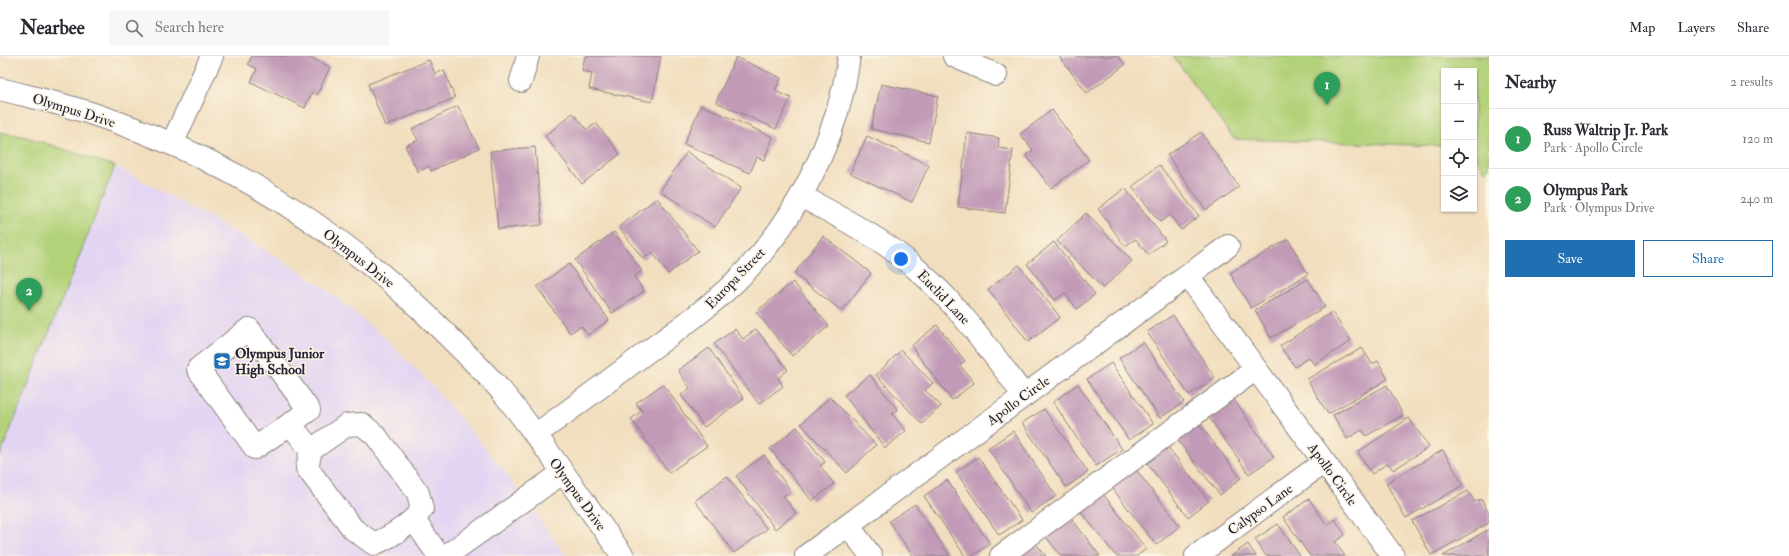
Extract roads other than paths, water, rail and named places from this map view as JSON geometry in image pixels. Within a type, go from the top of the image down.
[{"type":"street","points":[[172,144],[212,56]]},
{"type":"street","points":[[520,81],[528,56]]},
{"type":"street","name":"Europa Street","points":[[536,436],[696,316],[720,296],[761,252],[782,226],[801,196],[830,130],[845,78],[849,56]]},
{"type":"street","points":[[954,56],[996,75]]},
{"type":"street","name":"Olympus Drive","points":[[0,89],[93,114],[172,144],[279,199],[350,249],[391,282],[470,357],[503,394],[536,436],[623,556]]},
{"type":"street","name":"Euclid Lane","points":[[801,196],[868,233],[912,265],[934,284],[966,318],[1024,396]]},
{"type":"street","name":"Apollo Circle","points":[[806,556],[1228,246]]},
{"type":"street","name":"Apollo Circle","points":[[1188,276],[1392,556]]},
{"type":"street","points":[[249,329],[309,410],[290,424],[255,448],[198,369],[249,329]]},
{"type":"street","points":[[1001,556],[1256,369]]},
{"type":"street","points":[[290,424],[311,450]]},
{"type":"street","points":[[362,424],[376,436],[418,494],[422,509],[414,520],[390,537],[374,544],[353,529],[308,468],[311,450],[347,425],[362,424]]},
{"type":"street","name":"Calypso Lane","points":[[1196,556],[1324,462]]},
{"type":"street","points":[[446,556],[562,473]]},
{"type":"street","points":[[414,520],[439,556]]},
{"type":"street","points":[[848,525],[871,556]]},
{"type":"place","name":"Russ Waltrip Jr. Park","points":[[1327,105]]},
{"type":"place","name":"Olympus Park","points":[[29,311]]},
{"type":"place","name":"Olympus Junior High School","points":[[222,361]]}]
